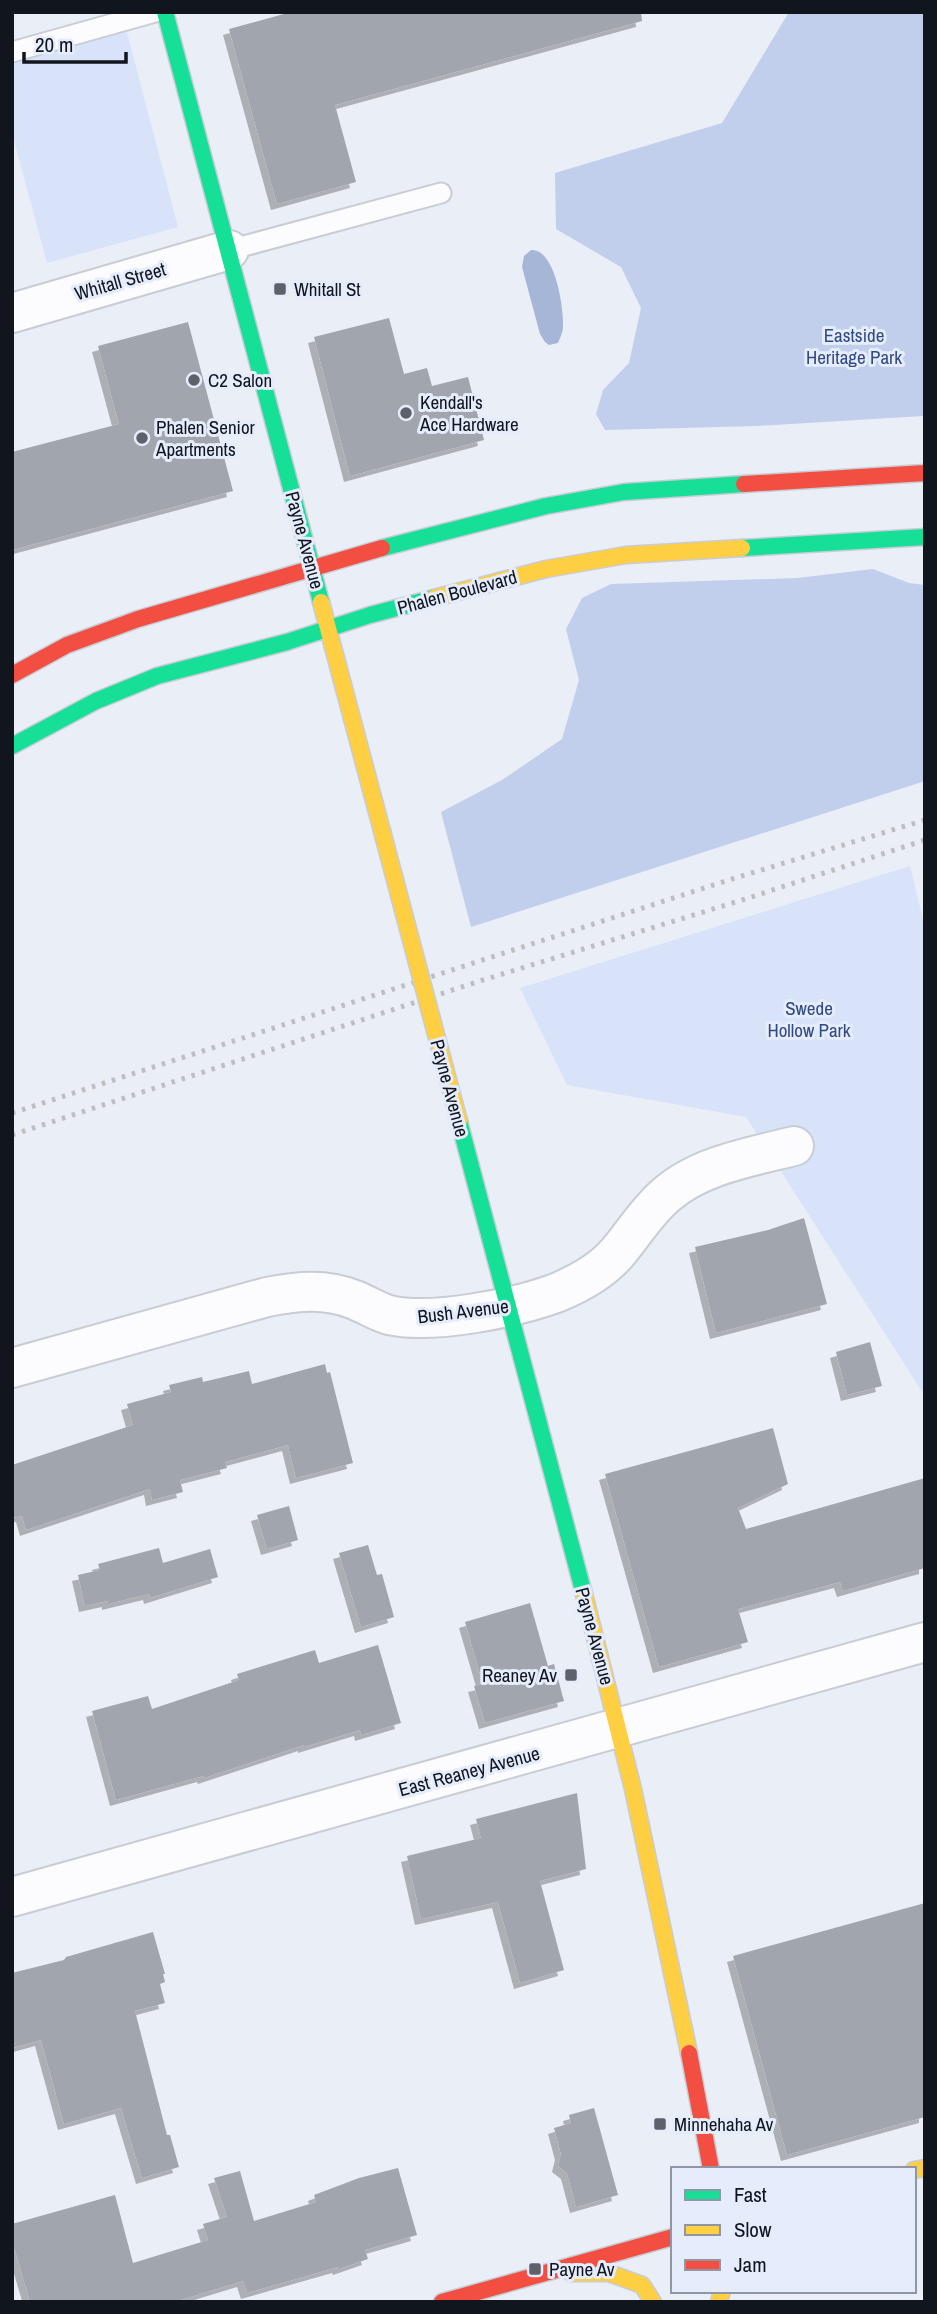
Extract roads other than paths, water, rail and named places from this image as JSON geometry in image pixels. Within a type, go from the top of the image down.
[{"type":"street","name":"Payne Avenue","points":[[165,12],[618,1729],[691,2058],[711,2167]]},
{"type":"street","name":"Whitall Street","points":[[12,313],[229,250]]},
{"type":"street","points":[[12,675],[67,645],[100,632],[312,567],[547,506],[624,492],[925,473]]},
{"type":"street","name":"Phalen Boulevard","points":[[12,746],[96,701],[157,676],[546,569],[626,555],[925,537]]},
{"type":"street","name":"Bush Avenue","points":[[12,1368],[267,1297],[299,1291],[328,1292],[353,1299],[387,1315],[412,1319],[441,1318],[508,1307],[556,1293],[583,1280],[617,1254],[657,1203],[688,1180],[715,1167],[794,1146]]},
{"type":"street","name":"East Reaney Avenue","points":[[12,1897],[925,1642]]},
{"type":"street","points":[[442,2302],[671,2238]]},
{"type":"street","points":[[541,2273],[609,2273],[642,2285],[653,2302]]},
{"type":"lane","points":[[12,52],[155,12]]},
{"type":"lane","points":[[229,250],[441,193]]},
{"type":"railway","points":[[12,1113],[732,879],[925,820]]},
{"type":"railway","points":[[12,1135],[483,980],[925,840]]},
{"type":"place","name":"Whitall St","points":[[280,289]]},
{"type":"place","name":"C2 Salon","points":[[194,380]]},
{"type":"place","name":"Kendall's Ace Hardware","points":[[406,413]]},
{"type":"place","name":"Phalen Senior Apartments","points":[[142,438]]},
{"type":"place","name":"Reaney Av","points":[[571,1675]]},
{"type":"place","name":"Minnehaha Av","points":[[660,2124]]},
{"type":"place","name":"Payne Av","points":[[535,2269]]},
{"type":"park label","name":"Eastside Heritage Park","points":[[854,346]]},
{"type":"park label","name":"Swede Hollow Park","points":[[809,1019]]}]
